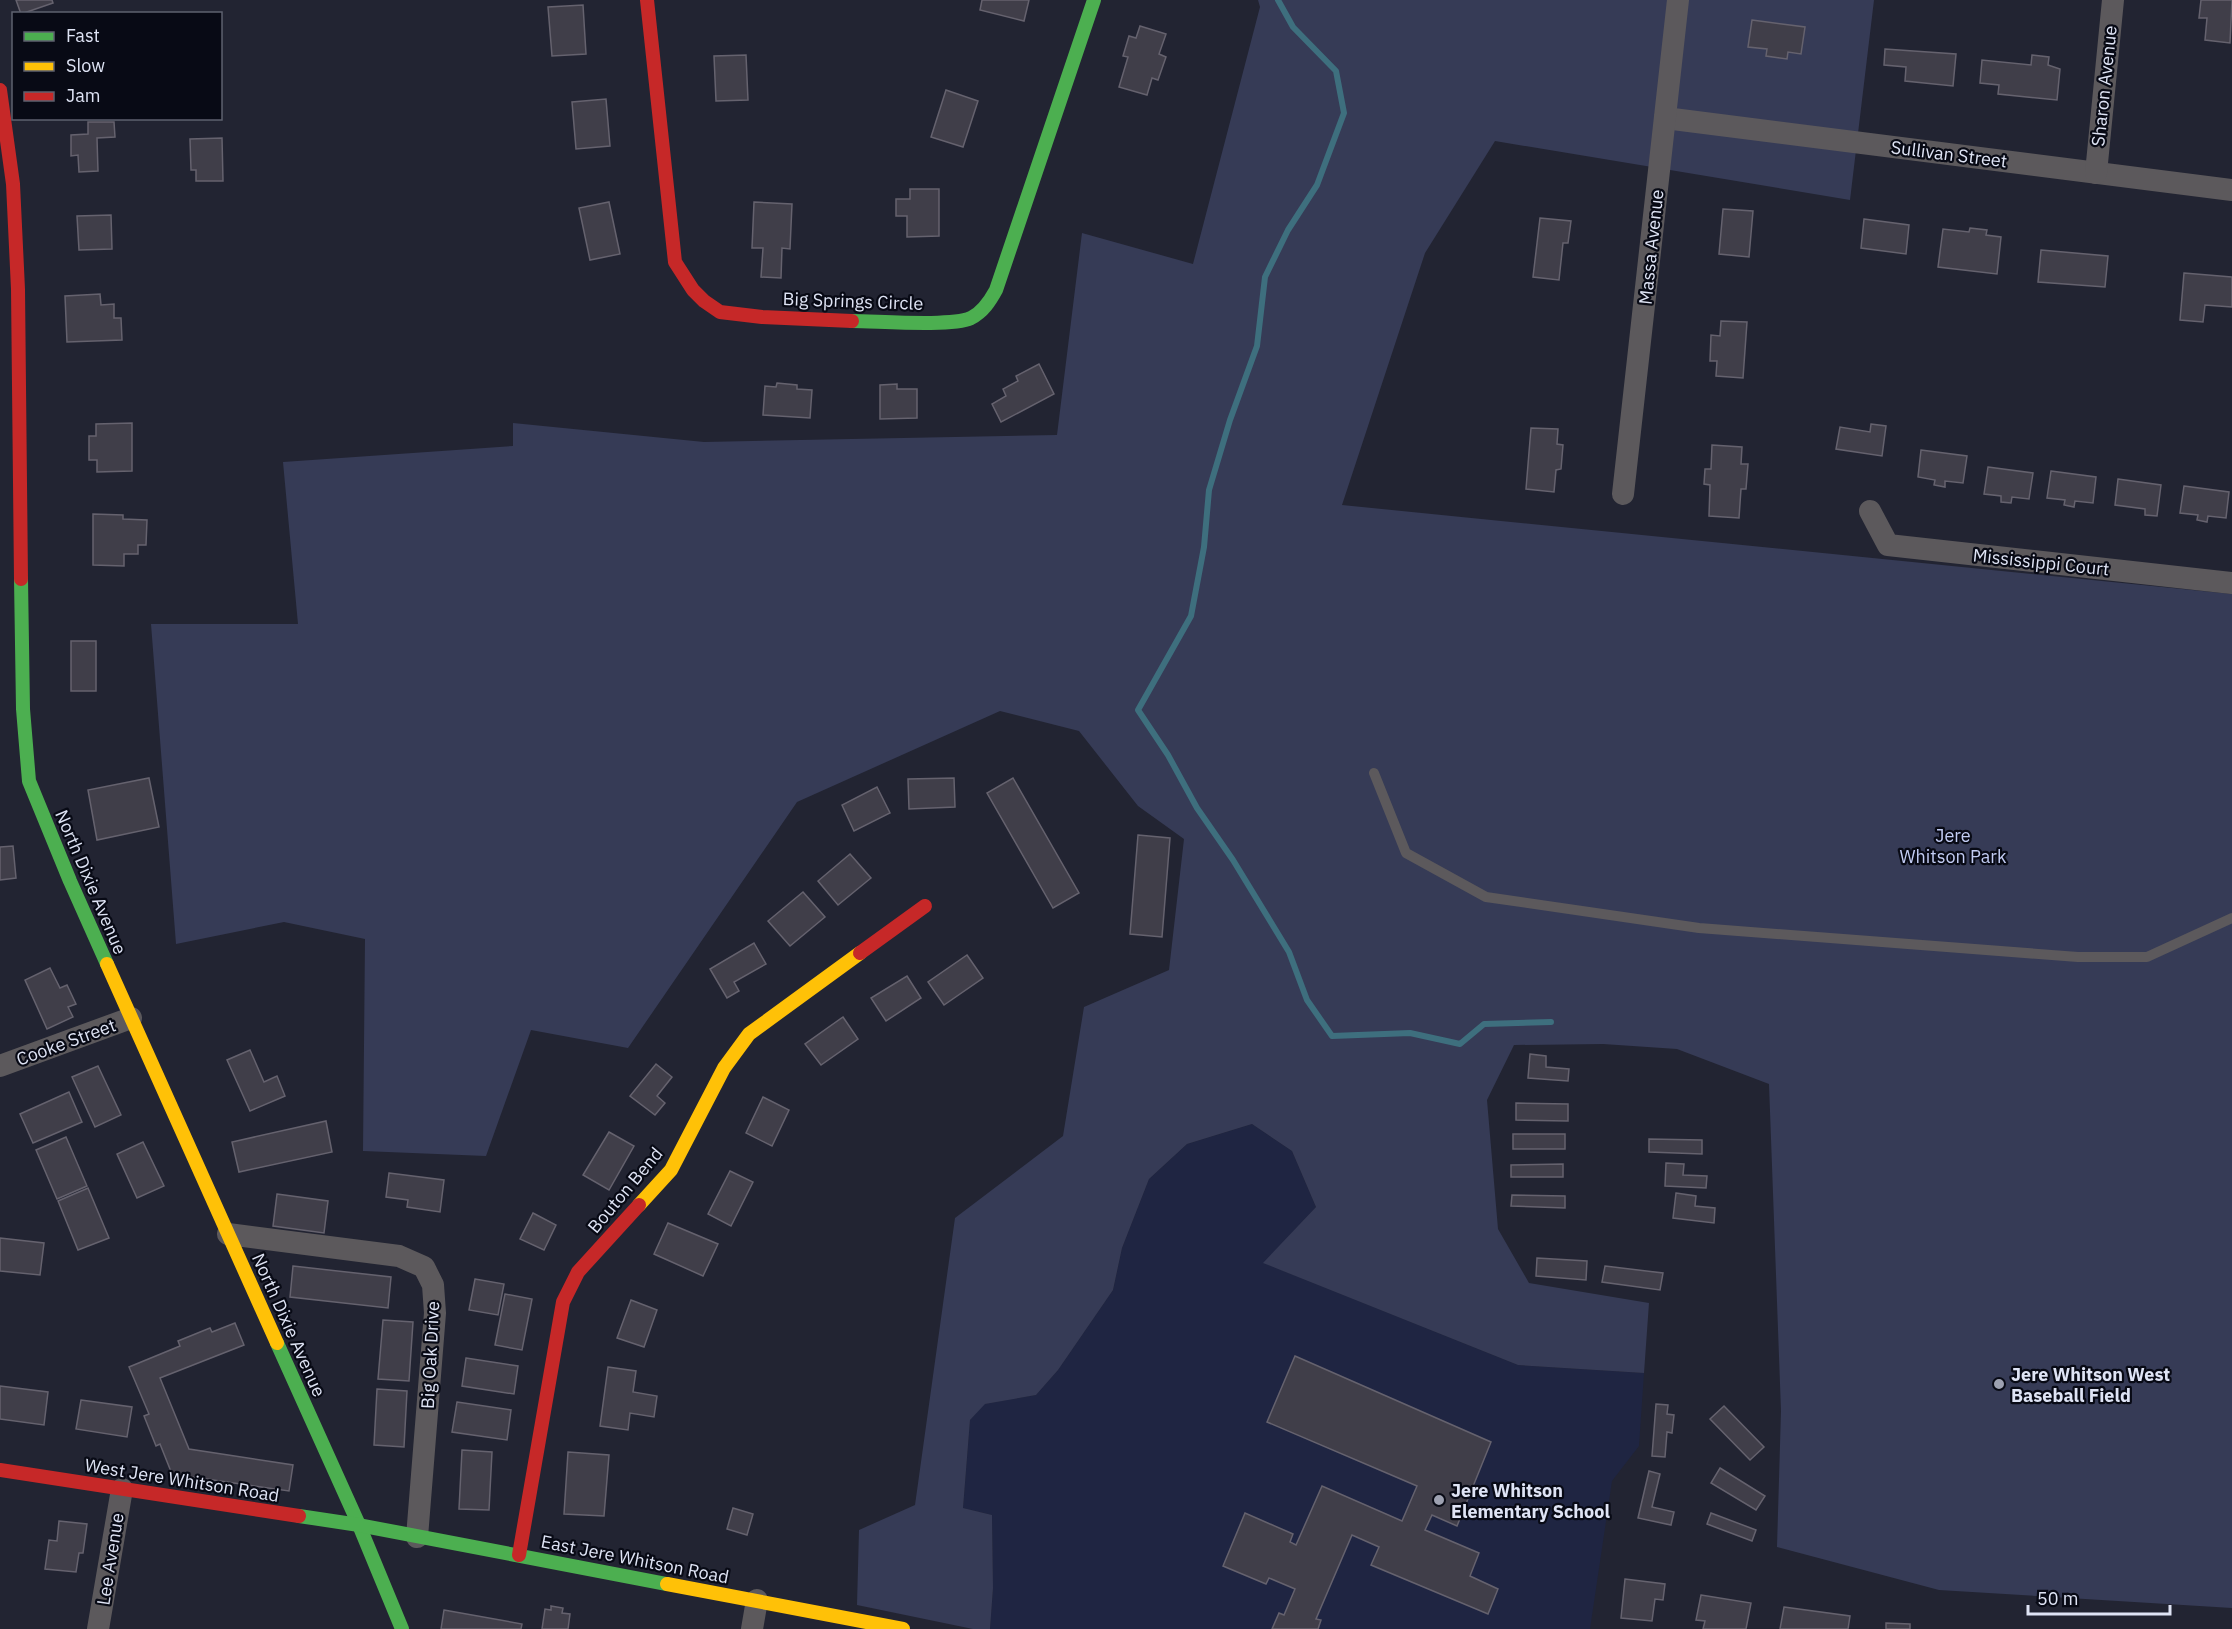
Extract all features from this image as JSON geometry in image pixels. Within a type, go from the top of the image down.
[{"type":"street","name":"Big Springs Circle","points":[[647,0],[675,262],[693,293],[723,313],[895,323],[966,320],[987,307],[996,290],[1094,0]]},
{"type":"street","name":"Massa Avenue","points":[[1623,494],[1678,0]]},
{"type":"street","name":"Sharon Avenue","points":[[2096,173],[2113,0]]},
{"type":"street","name":"North Dixie Avenue","points":[[0,90],[6,184],[18,289],[22,709],[30,782],[70,881],[359,1525],[402,1629]]},
{"type":"street","name":"Sullivan Street","points":[[1665,118],[2232,190]]},
{"type":"street","name":"Mississippi Court","points":[[1870,511],[1888,545],[2232,583]]},
{"type":"street","name":"Bouton Bend","points":[[519,1555],[563,1302],[578,1272],[671,1170],[724,1068],[749,1034],[777,1011],[925,906]]},
{"type":"street","name":"Cooke Street","points":[[0,1066],[131,1017]]},
{"type":"street","name":"Big Oak Drive","points":[[228,1234],[399,1256],[424,1267],[433,1285],[435,1313],[417,1537]]},
{"type":"street","name":"West Jere Whitson Road","points":[[0,1470],[359,1525]]},
{"type":"street","name":"Lee Avenue","points":[[98,1629],[122,1489]]},
{"type":"street","name":"East Jere Whitson Road","points":[[359,1525],[903,1629]]},
{"type":"street","points":[[752,1629],[757,1600]]},
{"type":"lane","points":[[1374,773],[1406,853],[1486,897],[1699,928],[2078,957],[2147,957],[2232,918]]},
{"type":"shaded area","points":[[1252,1124],[1292,1151],[1316,1207],[1264,1263],[1518,1365],[1644,1373],[1639,1446],[1612,1481],[1590,1629],[990,1629],[993,1588],[992,1515],[963,1508],[970,1420],[984,1404],[1036,1395],[1058,1370],[1113,1290],[1122,1248],[1149,1179],[1187,1144]]},
{"type":"green space","name":"Jere Whitson Park","points":[[1258,0],[1874,0],[1850,200],[1495,141],[1425,253],[1342,505],[2232,594],[2232,1608],[1939,1590],[1777,1547],[1781,1411],[1769,1084],[1677,1049],[1603,1044],[1514,1045],[1487,1100],[1498,1229],[1529,1283],[1649,1303],[1644,1373],[1518,1365],[1263,1263],[1316,1207],[1292,1151],[1252,1124],[1187,1144],[1149,1179],[1122,1248],[1113,1290],[1058,1370],[1036,1395],[985,1404],[970,1420],[963,1508],[992,1515],[993,1588],[990,1629],[973,1629],[857,1605],[859,1530],[915,1505],[955,1218],[1063,1136],[1084,1007],[1169,970],[1184,839],[1138,806],[1079,731],[1000,711],[797,802],[628,1048],[531,1030],[486,1156],[363,1151],[365,939],[284,922],[176,944],[151,624],[298,624],[283,462],[513,446],[513,423],[704,442],[1057,435],[1082,233],[1193,264],[1260,7]]},
{"type":"building","points":[[16,0],[52,0],[53,3],[27,12],[20,12]]},
{"type":"building","points":[[982,0],[1029,0],[1024,21],[980,10]]},
{"type":"building","points":[[2201,0],[2232,0],[2230,43],[2205,40],[2207,18],[2199,18]]},
{"type":"building","points":[[583,5],[586,54],[552,56],[548,7]]},
{"type":"building","points":[[1752,20],[1805,27],[1801,54],[1788,52],[1787,59],[1766,56],[1767,49],[1748,47]]},
{"type":"building","points":[[1140,26],[1166,34],[1159,54],[1166,57],[1158,80],[1152,78],[1147,95],[1119,87],[1128,57],[1123,56],[1129,36],[1136,38]]},
{"type":"building","points":[[1885,49],[1956,54],[1953,86],[1905,81],[1906,67],[1884,65]]},
{"type":"building","points":[[746,55],[748,100],[716,101],[714,56]]},
{"type":"building","points":[[2032,55],[2049,57],[2048,65],[2060,69],[2057,100],[1998,94],[1999,85],[1980,83],[1982,60],[2031,65]]},
{"type":"building","points":[[946,90],[978,101],[963,147],[931,137]]},
{"type":"building","points":[[606,99],[610,146],[576,149],[572,102]]},
{"type":"building","points":[[88,122],[114,122],[115,137],[97,138],[98,171],[79,172],[78,155],[71,156],[71,135],[88,134]]},
{"type":"building","points":[[222,138],[223,181],[196,181],[196,170],[191,170],[190,139]]},
{"type":"building","points":[[910,189],[939,189],[939,236],[907,237],[907,216],[896,216],[896,199],[910,199]]},
{"type":"building","points":[[609,202],[620,254],[590,260],[579,208]]},
{"type":"building","points":[[754,202],[792,204],[790,249],[782,248],[781,278],[761,277],[763,248],[752,248]]},
{"type":"building","points":[[1723,209],[1753,211],[1749,257],[1719,254]]},
{"type":"building","points":[[111,215],[112,249],[79,250],[77,216]]},
{"type":"building","points":[[1540,218],[1571,221],[1568,243],[1563,243],[1559,280],[1533,277]]},
{"type":"building","points":[[1864,219],[1909,225],[1906,254],[1861,248]]},
{"type":"building","points":[[1970,228],[1987,230],[1986,235],[2001,237],[1997,274],[1938,267],[1943,229],[1969,232]]},
{"type":"building","points":[[2041,250],[2108,256],[2105,287],[2038,282]]},
{"type":"building","points":[[2184,273],[2232,277],[2232,307],[2205,305],[2203,322],[2180,320]]},
{"type":"building","points":[[100,294],[101,305],[114,304],[114,318],[121,318],[122,340],[67,342],[65,296]]},
{"type":"building","points":[[1721,321],[1747,322],[1743,378],[1716,376],[1717,361],[1710,361],[1711,335],[1720,336]]},
{"type":"building","points":[[1039,364],[1054,394],[1001,422],[992,404],[1006,396],[1003,389],[1018,381],[1016,376]]},
{"type":"building","points":[[777,383],[797,385],[797,389],[812,390],[810,418],[763,415],[765,386],[776,387]]},
{"type":"building","points":[[897,384],[897,389],[917,389],[917,418],[880,419],[880,385]]},
{"type":"building","points":[[132,423],[132,471],[97,472],[97,460],[89,460],[89,436],[96,436],[96,424]]},
{"type":"building","points":[[1871,424],[1886,426],[1882,456],[1836,449],[1840,427],[1870,432]]},
{"type":"building","points":[[1531,428],[1558,429],[1557,444],[1563,445],[1561,469],[1556,470],[1554,492],[1526,489]]},
{"type":"building","points":[[1712,445],[1742,447],[1741,464],[1748,464],[1746,489],[1741,489],[1739,518],[1709,516],[1710,485],[1704,484],[1705,469],[1711,469]]},
{"type":"building","points":[[1921,450],[1967,456],[1963,483],[1945,481],[1945,487],[1934,485],[1935,480],[1918,477]]},
{"type":"building","points":[[1988,467],[2033,473],[2029,499],[2012,497],[2011,503],[2001,502],[2001,496],[1984,494]]},
{"type":"building","points":[[2051,471],[2096,477],[2093,503],[2075,501],[2074,507],[2064,505],[2065,500],[2047,498]]},
{"type":"building","points":[[2118,479],[2161,485],[2157,516],[2145,515],[2145,509],[2115,505]]},
{"type":"building","points":[[2184,486],[2229,492],[2226,518],[2208,516],[2207,522],[2197,520],[2198,515],[2180,513]]},
{"type":"building","points":[[93,514],[123,515],[123,519],[147,520],[146,545],[138,545],[138,554],[124,554],[124,566],[93,565]]},
{"type":"building","points":[[71,641],[96,641],[96,691],[71,691]]},
{"type":"building","points":[[149,778],[159,827],[97,840],[88,790]]},
{"type":"building","points":[[954,778],[955,807],[909,809],[908,779]]},
{"type":"building","points":[[1013,778],[1079,893],[1053,908],[987,793]]},
{"type":"building","points":[[877,787],[890,813],[854,831],[842,805]]},
{"type":"building","points":[[1138,835],[1170,838],[1162,937],[1130,934]]},
{"type":"building","points":[[13,846],[16,878],[0,880],[0,847]]},
{"type":"building","points":[[850,854],[871,878],[838,905],[818,881]]},
{"type":"building","points":[[803,892],[825,917],[790,946],[768,921]]},
{"type":"building","points":[[754,943],[766,964],[734,982],[739,991],[727,998],[710,969]]},
{"type":"building","points":[[967,955],[983,978],[944,1005],[928,982]]},
{"type":"building","points":[[50,968],[60,988],[67,985],[76,1004],[68,1007],[73,1017],[47,1029],[25,980]]},
{"type":"building","points":[[907,976],[921,998],[886,1021],[871,998]]},
{"type":"building","points":[[843,1017],[858,1039],[821,1065],[805,1044]]},
{"type":"building","points":[[250,1050],[264,1082],[277,1076],[285,1096],[250,1111],[227,1060]]},
{"type":"building","points":[[1530,1054],[1546,1056],[1546,1067],[1569,1069],[1568,1081],[1528,1078]]},
{"type":"building","points":[[656,1064],[672,1077],[657,1096],[665,1103],[655,1115],[630,1096]]},
{"type":"building","points":[[98,1066],[121,1115],[95,1127],[72,1077]]},
{"type":"building","points":[[69,1092],[82,1122],[33,1143],[20,1114]]},
{"type":"building","points":[[763,1097],[789,1110],[772,1146],[746,1133]]},
{"type":"building","points":[[1516,1103],[1568,1104],[1568,1121],[1516,1120]]},
{"type":"building","points":[[326,1121],[332,1152],[239,1172],[232,1142]]},
{"type":"building","points":[[609,1132],[634,1146],[609,1190],[583,1175]]},
{"type":"building","points":[[1513,1134],[1565,1134],[1565,1149],[1513,1149]]},
{"type":"building","points":[[66,1137],[87,1186],[57,1199],[36,1150]]},
{"type":"building","points":[[1649,1139],[1702,1140],[1702,1154],[1649,1152]]},
{"type":"building","points":[[143,1142],[164,1186],[137,1198],[117,1154]]},
{"type":"building","points":[[1666,1163],[1684,1164],[1683,1175],[1707,1176],[1706,1188],[1665,1186]]},
{"type":"building","points":[[1563,1164],[1563,1177],[1511,1177],[1511,1165]]},
{"type":"building","points":[[730,1171],[753,1182],[731,1226],[708,1214]]},
{"type":"building","points":[[389,1173],[444,1180],[440,1212],[407,1207],[408,1200],[386,1197]]},
{"type":"building","points":[[88,1188],[109,1238],[78,1250],[58,1201]]},
{"type":"building","points":[[1676,1193],[1696,1196],[1695,1206],[1715,1208],[1714,1223],[1673,1218]]},
{"type":"building","points":[[277,1194],[328,1201],[324,1233],[273,1226]]},
{"type":"building","points":[[1512,1195],[1565,1196],[1565,1208],[1511,1206]]},
{"type":"building","points":[[533,1213],[556,1225],[544,1250],[520,1239]]},
{"type":"building","points":[[668,1223],[718,1244],[703,1276],[654,1254]]},
{"type":"building","points":[[0,1238],[44,1243],[40,1275],[0,1271]]},
{"type":"building","points":[[1537,1258],[1587,1261],[1586,1280],[1536,1276]]},
{"type":"building","points":[[293,1266],[391,1277],[388,1308],[290,1297]]},
{"type":"building","points":[[1605,1266],[1663,1273],[1660,1290],[1602,1282]]},
{"type":"building","points":[[475,1279],[504,1284],[498,1315],[469,1310]]},
{"type":"building","points":[[505,1294],[532,1299],[522,1350],[495,1345]]},
{"type":"building","points":[[631,1300],[657,1310],[644,1347],[617,1338]]},
{"type":"building","points":[[383,1320],[413,1322],[409,1381],[378,1379]]},
{"type":"building","points":[[235,1323],[244,1345],[160,1378],[189,1449],[293,1465],[289,1491],[172,1474],[160,1444],[156,1446],[144,1416],[149,1414],[129,1367],[180,1346],[178,1341],[210,1328],[212,1332]]},
{"type":"building","name":"Jere Whitson Elementary School","points":[[1295,1356],[1491,1442],[1457,1526],[1432,1515],[1425,1530],[1479,1553],[1470,1576],[1498,1589],[1488,1614],[1371,1565],[1379,1547],[1352,1535],[1316,1619],[1321,1620],[1318,1629],[1272,1629],[1279,1613],[1284,1615],[1295,1589],[1269,1578],[1266,1584],[1223,1566],[1245,1513],[1293,1534],[1290,1542],[1296,1545],[1322,1486],[1402,1521],[1417,1486],[1267,1422]]},
{"type":"building","points":[[466,1358],[518,1366],[514,1394],[462,1386]]},
{"type":"building","points":[[608,1367],[636,1371],[633,1392],[657,1396],[654,1417],[630,1413],[628,1430],[600,1426]]},
{"type":"building","points":[[0,1386],[48,1392],[44,1425],[0,1419]]},
{"type":"building","points":[[377,1389],[407,1391],[404,1447],[374,1445]]},
{"type":"building","points":[[81,1400],[132,1407],[127,1437],[76,1429]]},
{"type":"building","points":[[457,1402],[511,1410],[507,1440],[452,1432]]},
{"type":"building","points":[[1656,1404],[1668,1405],[1667,1414],[1674,1415],[1672,1433],[1667,1432],[1665,1457],[1652,1456]]},
{"type":"building","points":[[1724,1406],[1764,1447],[1750,1460],[1710,1419]]},
{"type":"building","points":[[462,1450],[492,1452],[489,1510],[459,1509]]},
{"type":"building","points":[[568,1452],[609,1455],[604,1516],[564,1514]]},
{"type":"building","points":[[1720,1468],[1765,1496],[1756,1510],[1711,1483]]},
{"type":"building","points":[[1649,1471],[1660,1474],[1652,1507],[1674,1512],[1671,1525],[1638,1518]]},
{"type":"building","points":[[733,1508],[753,1514],[747,1535],[727,1529]]},
{"type":"building","points":[[1711,1513],[1756,1530],[1752,1541],[1707,1524]]},
{"type":"building","points":[[59,1521],[87,1524],[83,1553],[79,1553],[76,1572],[45,1569],[49,1540],[57,1541]]},
{"type":"building","points":[[1625,1579],[1665,1584],[1663,1600],[1655,1599],[1652,1621],[1621,1618]]},
{"type":"building","points":[[1701,1595],[1751,1603],[1746,1629],[1703,1629],[1705,1621],[1696,1620]]},
{"type":"building","points":[[551,1606],[563,1608],[562,1613],[570,1614],[568,1629],[542,1629],[545,1609],[551,1610]]},
{"type":"building","points":[[1784,1607],[1850,1616],[1848,1629],[1780,1629]]},
{"type":"building","points":[[444,1610],[522,1624],[521,1629],[441,1629]]},
{"type":"building","points":[[1886,1623],[1910,1624],[1910,1629],[1886,1629]]},
{"type":"waterway","points":[[1278,0],[1293,27],[1336,71],[1344,113],[1317,185],[1288,230],[1265,277],[1257,346],[1230,420],[1209,490],[1204,547],[1191,616],[1138,710],[1168,755],[1197,808],[1233,860],[1289,952],[1307,1000],[1332,1036],[1410,1033],[1460,1044],[1484,1024],[1551,1022]]},
{"type":"traffic: fast","points":[[852,321],[931,323],[961,321],[975,316],[989,302],[996,290],[1094,0]]},
{"type":"traffic: fast","points":[[21,579],[23,709],[29,781],[107,964]]},
{"type":"traffic: fast","points":[[277,1343],[359,1525],[402,1629]]},
{"type":"traffic: fast","points":[[299,1516],[359,1525],[667,1584]]},
{"type":"traffic: slow","points":[[639,1205],[671,1170],[724,1068],[749,1034],[860,953]]},
{"type":"traffic: slow","points":[[107,964],[277,1343]]},
{"type":"traffic: slow","points":[[667,1584],[903,1629]]},
{"type":"traffic: jam","points":[[647,0],[675,262],[693,290],[720,312],[762,317],[852,321]]},
{"type":"traffic: jam","points":[[0,90],[13,184],[18,289],[21,579]]},
{"type":"traffic: jam","points":[[860,953],[925,906]]},
{"type":"traffic: jam","points":[[519,1555],[563,1302],[578,1272],[639,1205]]},
{"type":"traffic: jam","points":[[0,1470],[299,1516]]},
{"type":"place","name":"Jere Whitson West Baseball Field","points":[[1999,1384]]},
{"type":"place","name":"Jere Whitson Elementary School","points":[[1439,1500]]}]
